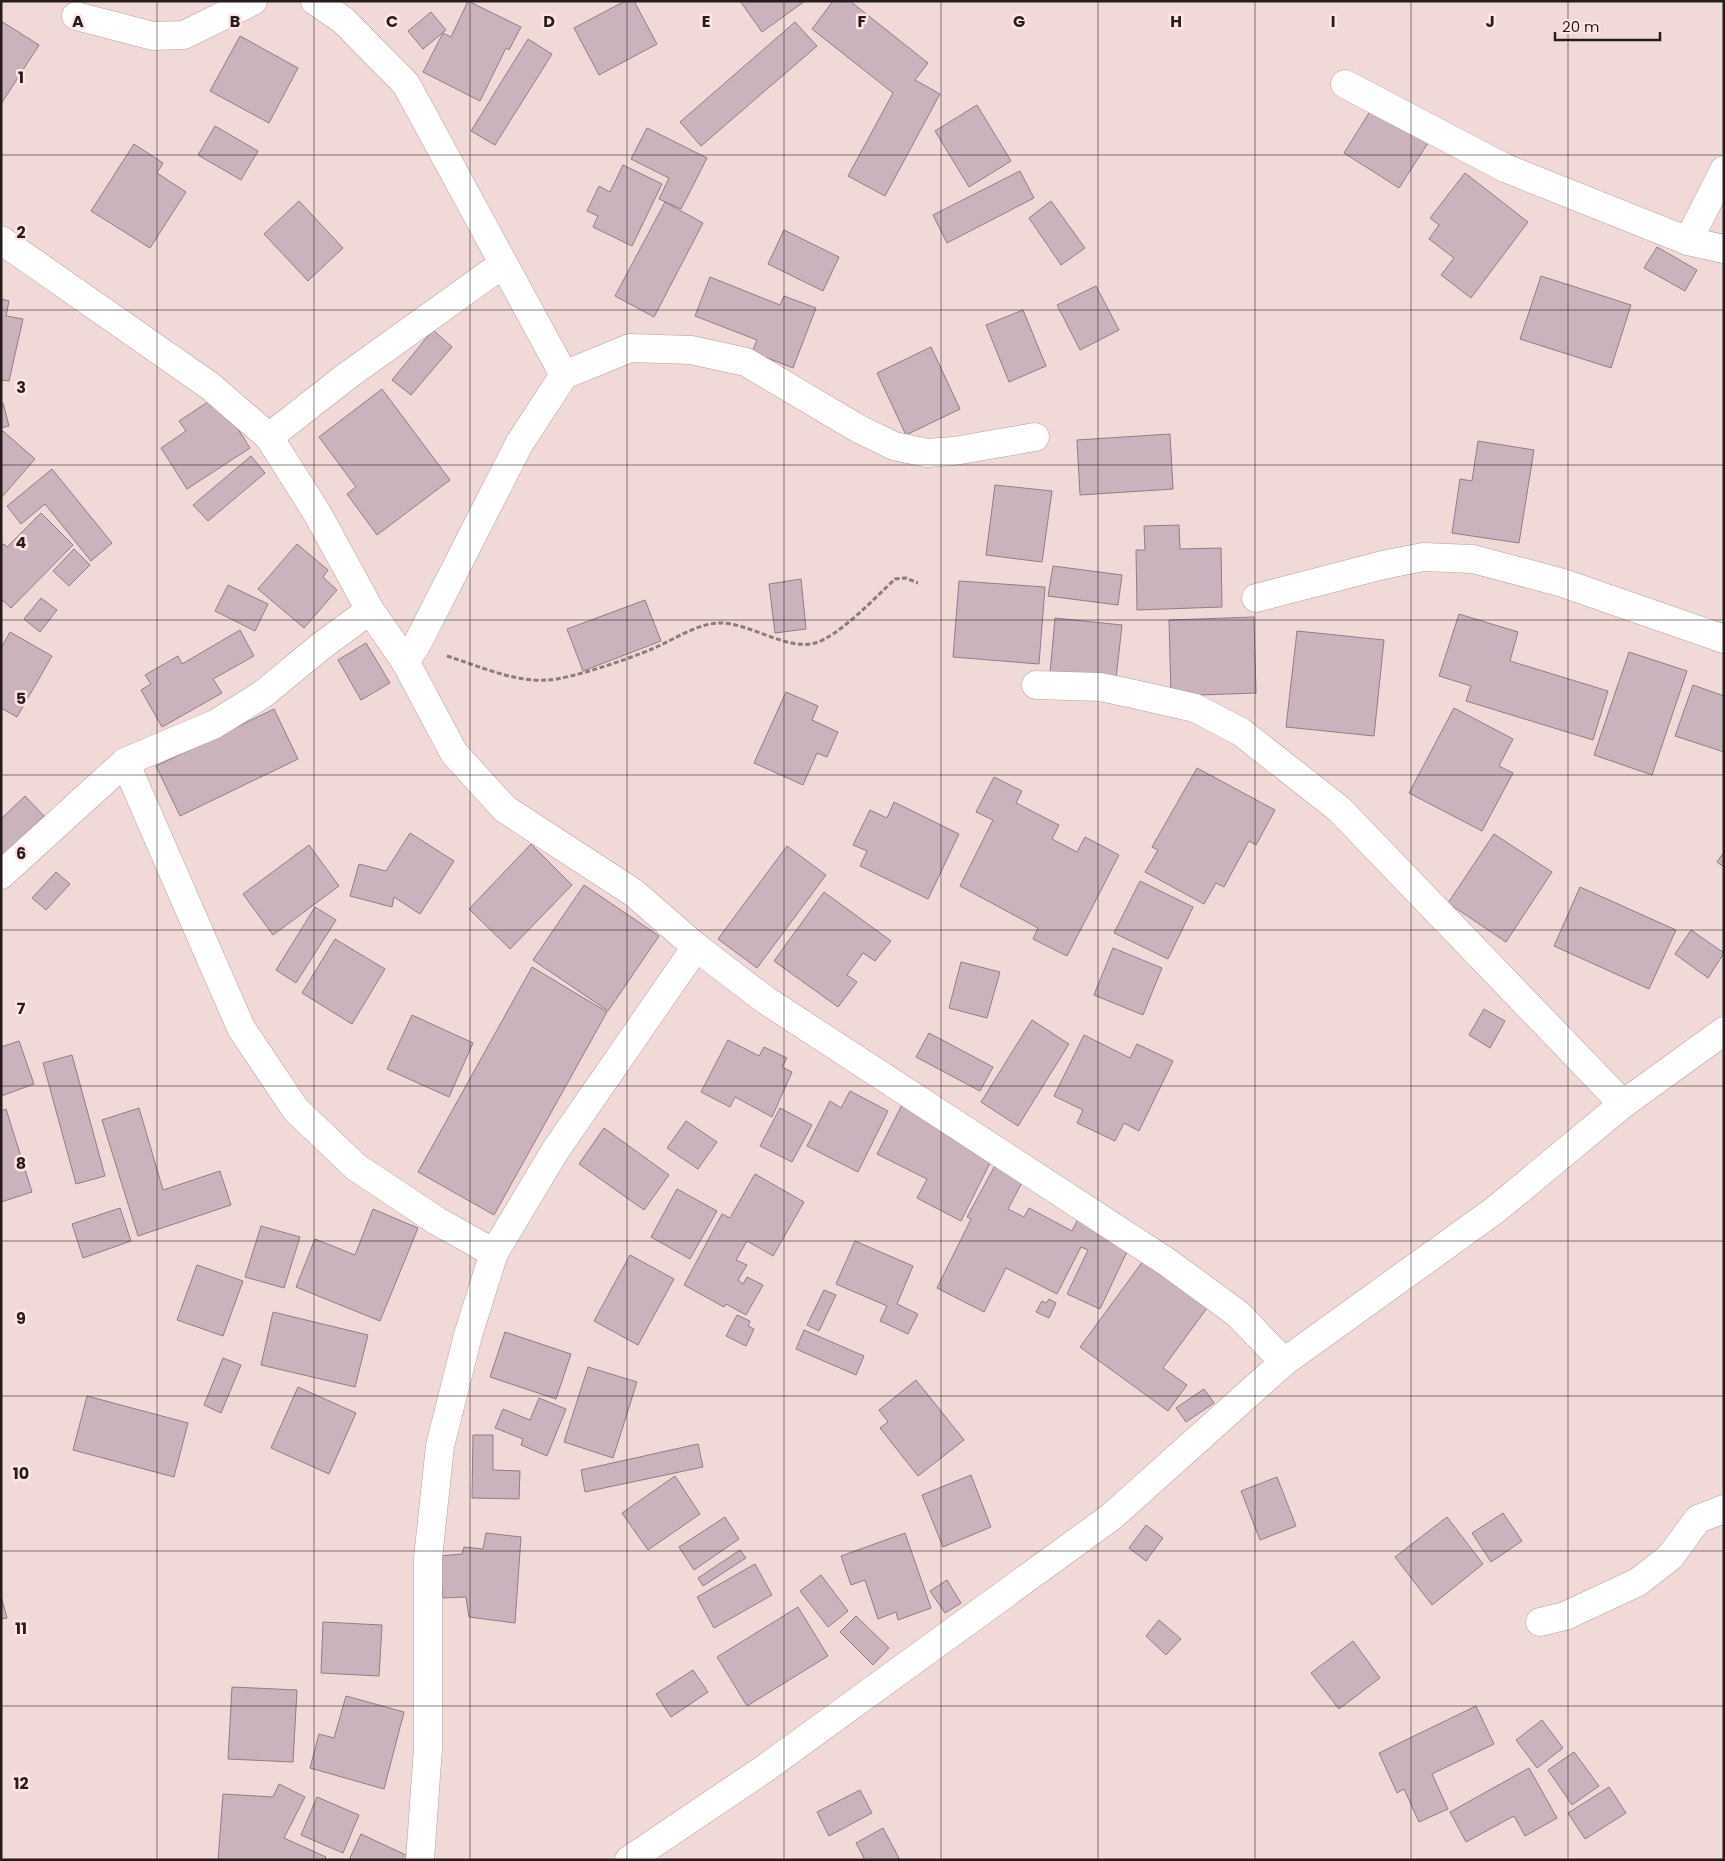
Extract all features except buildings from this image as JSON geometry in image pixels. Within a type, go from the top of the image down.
[{"type":"street","points":[[76,16],[153,36],[184,34],[253,1]]},
{"type":"street","points":[[315,1],[343,20],[406,84],[564,375]]},
{"type":"street","points":[[1345,84],[1505,168],[1688,241],[1724,249]]},
{"type":"street","points":[[1688,241],[1724,170]]},
{"type":"street","points":[[1,240],[210,386],[269,437],[317,512],[370,610],[411,654],[454,753],[505,809],[634,893],[696,946],[767,1001],[1167,1262],[1238,1314],[1284,1362]]},
{"type":"street","points":[[269,437],[347,376],[503,264]]},
{"type":"street","points":[[411,654],[519,444],[564,375],[630,348],[691,350],[746,362],[850,424],[894,446],[927,453],[954,451],[1035,437]]},
{"type":"street","points":[[1256,598],[1383,565],[1423,557],[1473,559],[1563,583],[1724,639]]},
{"type":"street","points":[[1,875],[125,762],[215,724],[263,694],[320,647],[370,610]]},
{"type":"street","points":[[1036,685],[1100,687],[1152,698],[1195,708],[1241,732],[1339,809],[1623,1104]]},
{"type":"street","points":[[125,762],[241,1028],[296,1110],[356,1167],[438,1221],[494,1253]]},
{"type":"street","points":[[420,1860],[428,1748],[428,1558],[440,1446],[468,1335],[494,1253],[554,1151],[696,946]]},
{"type":"street","points":[[629,1860],[767,1767],[1111,1517],[1284,1362],[1495,1210],[1623,1104],[1724,1031]]},
{"type":"street","points":[[1540,1622],[1565,1616],[1638,1582],[1670,1556],[1698,1519],[1724,1510]]},
{"type":"path","points":[[411,654],[518,678],[547,680],[576,674],[652,649],[704,626],[730,624],[798,643],[814,643],[828,637],[895,579],[906,578],[918,583]]}]
